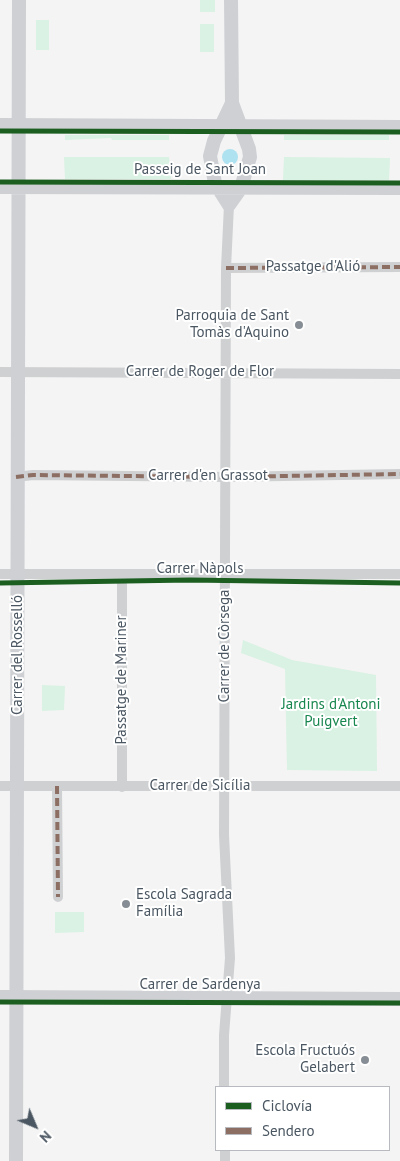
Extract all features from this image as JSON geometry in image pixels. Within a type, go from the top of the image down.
[{"type":"main road","name":"Carrer del Rosselló","points":[[16,1161],[19,786],[16,477],[19,0]]},
{"type":"main road","points":[[231,0],[232,103],[250,149],[250,157],[240,188],[229,205],[213,176],[210,156],[220,127],[232,103]]},
{"type":"main road","points":[[0,125],[400,127]]},
{"type":"main road","name":"Passeig de Sant Joan","points":[[0,187],[400,188]]},
{"type":"main road","name":"Carrer de Sardenya","points":[[0,997],[400,999]]},
{"type":"street","name":"Carrer de Còrsega","points":[[224,1086],[224,1035],[230,958],[224,786],[225,373],[229,205]]},
{"type":"street","name":"Passatge d'Alió","points":[[226,268],[400,267]]},
{"type":"street","name":"Carrer de Roger de Flor","points":[[0,372],[400,374]]},
{"type":"street","name":"Carrer d'en Grassot","points":[[16,477],[33,475],[225,477],[400,474]]},
{"type":"street","points":[[0,574],[400,574]]},
{"type":"street","name":"Passatge de Mariner","points":[[122,574],[122,787]]},
{"type":"street","name":"Carrer de Sicília","points":[[0,786],[400,786]]},
{"type":"street","points":[[57,786],[58,897]]},
{"type":"green space","points":[[200,0],[215,0],[215,12],[200,12]]},
{"type":"green space","points":[[36,20],[49,20],[49,50],[36,50]]},
{"type":"green space","points":[[200,24],[214,24],[214,52],[200,52]]},
{"type":"green space","points":[[65,135],[169,135],[169,140],[112,140],[111,138],[65,140]]},
{"type":"green space","points":[[284,135],[389,135],[389,140],[284,140]]},
{"type":"green space","points":[[64,157],[169,157],[171,179],[65,179]]},
{"type":"green space","points":[[284,157],[390,158],[389,180],[283,180]]},
{"type":"green space","name":"Jardins d'Antoni Puigvert","points":[[243,640],[292,660],[376,675],[377,771],[287,770],[285,669],[241,653]]},
{"type":"green space","points":[[42,685],[65,686],[64,710],[42,711]]},
{"type":"green space","points":[[55,912],[84,912],[84,932],[55,933]]},
{"type":"water","points":[[230,149],[238,157],[230,165],[222,157]]},
{"type":"marked path","points":[[226,268],[400,267]]},
{"type":"marked path","points":[[16,477],[33,475],[225,477],[400,474]]},
{"type":"marked path","points":[[57,786],[58,897]]},
{"type":"cycle path","points":[[0,131],[400,132]]},
{"type":"cycle path","points":[[0,182],[400,183]]},
{"type":"cycle path","name":"Carrer Nàpols","points":[[0,583],[190,580],[400,583]]},
{"type":"cycle path","points":[[0,1002],[400,1003]]},
{"type":"place","name":"Parroquia de Sant Tomàs d'Aquino","points":[[299,325]]},
{"type":"place","name":"Escola Sagrada Família","points":[[126,904]]},
{"type":"place","name":"Escola Fructuós Gelabert","points":[[365,1060]]}]
